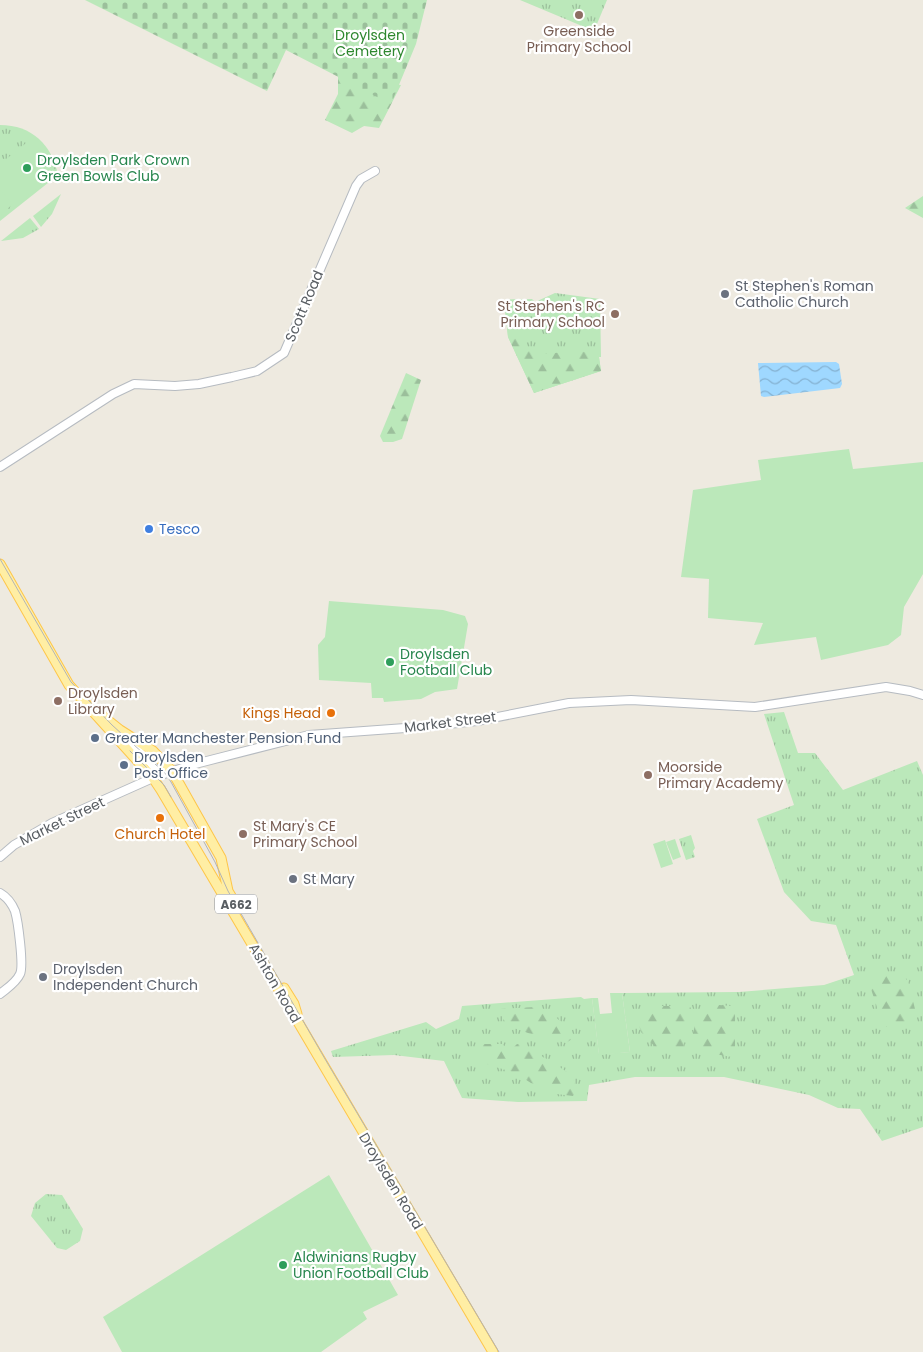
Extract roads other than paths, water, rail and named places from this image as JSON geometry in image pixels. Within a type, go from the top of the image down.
[{"type":"main road","name":"A662","points":[[0,564],[75,693],[153,778]]},
{"type":"main road","name":"A662","points":[[75,693],[120,730],[153,751],[172,771]]},
{"type":"main road","name":"Ashton Road","points":[[172,771],[221,858],[228,891],[294,1004],[305,1036]]},
{"type":"main road","name":"Ashton Road","points":[[153,778],[305,1036]]},
{"type":"main road","name":"Droylsden Road","points":[[305,1036],[493,1352]]},
{"type":"street","name":"Scott Road","points":[[0,467],[112,394],[134,384],[175,386],[232,378],[257,370],[284,353],[356,186],[361,179],[376,171]]},
{"type":"street","name":"Market Street","points":[[0,857],[14,845],[52,823],[153,778],[195,764],[309,735],[419,727],[477,720],[569,703],[631,700],[755,707],[886,687],[923,695]]},
{"type":"street","points":[[105,717],[120,735],[150,762],[155,770],[153,778]]},
{"type":"street","points":[[0,893],[11,903],[15,912],[22,962],[21,972],[16,980],[0,994]]},
{"type":"water","points":[[836,362],[839,364],[842,384],[840,388],[761,396],[758,363]]},
{"type":"tram line","points":[[0,559],[71,682],[112,725],[165,773],[171,782],[215,862],[228,891],[325,1059],[499,1352]]},
{"type":"tram line","points":[[130,751],[164,785],[171,797]]},
{"type":"place","name":"Greenside Primary School","points":[[579,15]]},
{"type":"place","name":"Droylsden Park Crown Green Bowls Club","points":[[27,168]]},
{"type":"place","name":"St Stephen's Roman Catholic Church","points":[[725,294]]},
{"type":"place","name":"St Stephen's RC Primary School","points":[[615,314]]},
{"type":"place","name":"Tesco","points":[[149,529]]},
{"type":"place","name":"Droylsden Football Club","points":[[390,662]]},
{"type":"place","name":"Droylsden Library","points":[[58,701]]},
{"type":"place","name":"Kings Head","points":[[331,713]]},
{"type":"place","name":"Greater Manchester Pension Fund","points":[[95,738]]},
{"type":"place","name":"Droylsden Post Office","points":[[124,765]]},
{"type":"place","name":"Moorside Primary Academy","points":[[648,775]]},
{"type":"place","name":"Church Hotel","points":[[160,818]]},
{"type":"place","name":"St Mary's CE Primary School","points":[[243,834]]},
{"type":"place","name":"St Mary","points":[[293,879]]},
{"type":"place","name":"Droylsden Independent Church","points":[[43,977]]},
{"type":"place","name":"Aldwinians Rugby Union Football Club","points":[[283,1265]]},
{"type":"park label","name":"Droylsden Cemetery","points":[[370,43]]}]
